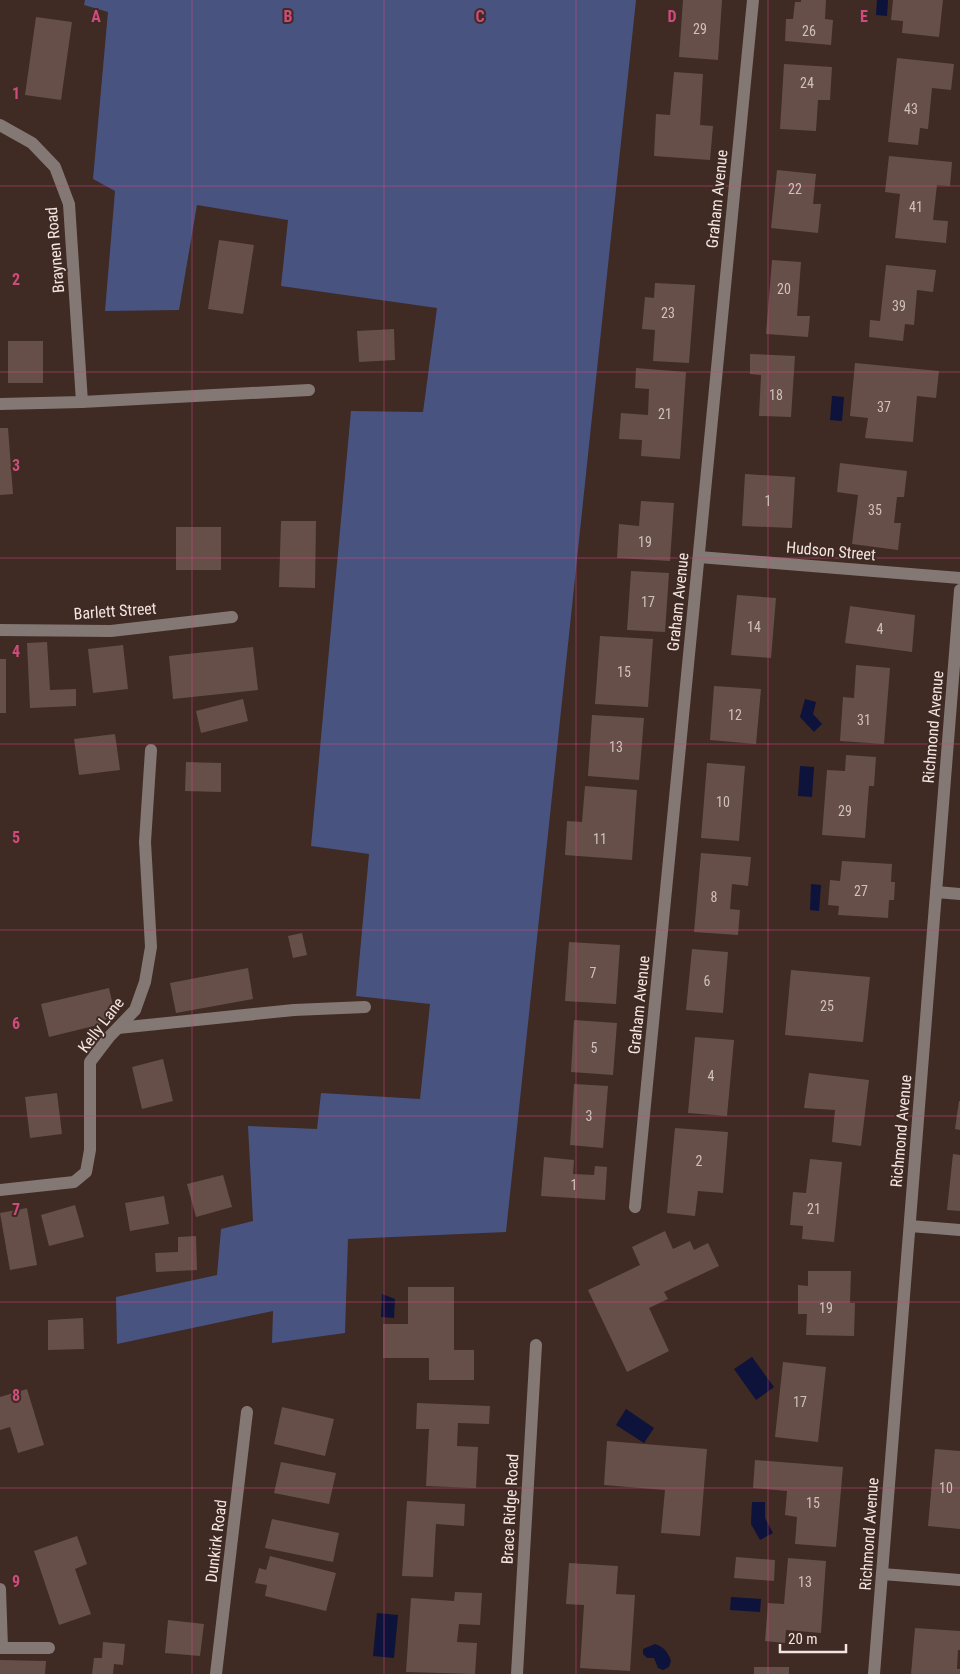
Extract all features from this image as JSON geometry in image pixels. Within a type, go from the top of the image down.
[{"type":"street","name":"Graham Avenue","points":[[636,1207],[753,0]]},
{"type":"street","name":"Braynen Road","points":[[0,125],[32,144],[55,167],[69,204],[82,402]]},
{"type":"street","points":[[0,404],[82,402],[309,390]]},
{"type":"street","name":"Hudson Street","points":[[699,557],[960,578]]},
{"type":"street","name":"Richmond Avenue","points":[[874,1674],[960,590]]},
{"type":"street","name":"Barlett Street","points":[[0,630],[111,631],[232,616]]},
{"type":"street","name":"Kelly Lane","points":[[0,1190],[74,1182],[86,1172],[90,1150],[90,1062],[135,1010],[145,982],[151,947],[145,842],[151,750]]},
{"type":"street","points":[[936,892],[960,894]]},
{"type":"street","points":[[118,1028],[294,1010],[365,1007]]},
{"type":"street","points":[[910,1226],[960,1230]]},
{"type":"street","name":"Brace Ridge Road","points":[[517,1674],[536,1345]]},
{"type":"street","name":"Dunkirk Road","points":[[216,1674],[247,1412]]},
{"type":"street","points":[[882,1574],[960,1580]]},
{"type":"street","points":[[0,1589],[1,1648],[49,1648]]},
{"type":"shaded area","points":[[85,0],[636,0],[506,1232],[348,1239],[345,1333],[272,1343],[273,1311],[117,1344],[116,1297],[217,1275],[221,1229],[253,1221],[248,1126],[317,1129],[321,1093],[420,1099],[430,1004],[356,996],[369,854],[311,846],[351,411],[423,412],[437,308],[281,286],[288,220],[197,205],[179,310],[105,311],[115,191],[93,179],[108,12],[84,5]]},
{"type":"shaded area","points":[[877,0],[888,0],[887,16],[876,15]]},
{"type":"shaded area","points":[[832,396],[844,397],[842,421],[830,420]]},
{"type":"shaded area","points":[[805,699],[816,702],[813,714],[822,724],[814,732],[800,717]]},
{"type":"shaded area","points":[[800,766],[814,767],[812,797],[798,796]]},
{"type":"shaded area","points":[[811,884],[821,885],[819,911],[810,910]]},
{"type":"shaded area","points":[[382,1294],[395,1299],[394,1318],[381,1317]]},
{"type":"shaded area","points":[[752,1357],[774,1387],[756,1400],[734,1369]]},
{"type":"shaded area","points":[[626,1409],[654,1428],[644,1443],[616,1425]]},
{"type":"shaded area","points":[[752,1502],[765,1502],[765,1518],[773,1533],[760,1540],[751,1524]]},
{"type":"shaded area","points":[[731,1597],[761,1599],[760,1612],[730,1610]]},
{"type":"shaded area","points":[[377,1613],[398,1615],[394,1658],[373,1656]]},
{"type":"shaded area","points":[[655,1644],[665,1650],[671,1661],[669,1667],[663,1670],[658,1668],[654,1658],[647,1658],[643,1654],[643,1649]]},
{"type":"building","points":[[683,0],[722,0],[718,60],[679,57]]},
{"type":"building","points":[[801,0],[826,0],[825,19],[833,20],[831,45],[785,41],[786,19],[793,19],[795,2],[801,2]]},
{"type":"building","points":[[893,0],[943,0],[939,37],[902,33],[903,21],[891,20]]},
{"type":"building","points":[[36,17],[72,22],[61,100],[25,95]]},
{"type":"building","points":[[897,58],[954,64],[951,90],[932,88],[928,129],[920,128],[918,145],[888,142]]},
{"type":"building","points":[[784,64],[832,67],[830,100],[818,100],[816,131],[780,129]]},
{"type":"building","points":[[674,72],[703,74],[700,125],[713,126],[710,160],[654,156],[656,114],[670,115]]},
{"type":"building","points":[[889,156],[952,162],[950,186],[937,185],[933,220],[948,221],[946,243],[895,238],[900,194],[885,192]]},
{"type":"building","points":[[777,170],[816,174],[813,204],[821,204],[818,233],[771,228]]},
{"type":"building","points":[[219,240],[254,245],[243,314],[208,309]]},
{"type":"building","points":[[772,260],[801,262],[797,316],[810,316],[808,337],[766,334]]},
{"type":"building","points":[[886,265],[936,270],[933,292],[917,290],[914,325],[905,324],[903,341],[869,337],[870,320],[880,321]]},
{"type":"building","points":[[655,283],[695,285],[689,363],[653,361],[655,330],[642,329],[645,297],[654,298]]},
{"type":"building","points":[[394,329],[395,360],[359,362],[357,331]]},
{"type":"building","points":[[8,341],[43,341],[43,383],[8,383]]},
{"type":"building","points":[[750,354],[795,356],[791,417],[759,416],[761,375],[750,374]]},
{"type":"building","points":[[855,363],[939,371],[936,398],[917,396],[913,442],[865,438],[868,418],[850,416]]},
{"type":"building","points":[[636,368],[686,372],[680,459],[641,456],[642,440],[619,439],[621,413],[648,415],[649,389],[635,388]]},
{"type":"building","points":[[0,428],[8,428],[13,494],[0,495]]},
{"type":"building","points":[[840,463],[907,471],[904,497],[897,497],[894,523],[901,523],[898,550],[852,544],[858,495],[837,492]]},
{"type":"building","points":[[745,474],[795,477],[792,528],[742,526]]},
{"type":"building","points":[[641,501],[674,503],[670,561],[617,558],[619,524],[639,526]]},
{"type":"building","points":[[281,521],[316,521],[315,588],[279,587]]},
{"type":"building","points":[[176,527],[221,527],[221,570],[176,570]]},
{"type":"building","points":[[631,571],[669,573],[665,632],[627,630]]},
{"type":"building","points":[[737,595],[776,598],[771,658],[731,655]]},
{"type":"building","points":[[850,606],[915,615],[912,652],[845,643]]},
{"type":"building","points":[[600,636],[653,639],[648,707],[595,704]]},
{"type":"building","points":[[47,642],[50,690],[76,689],[76,706],[30,708],[27,643]]},
{"type":"building","points":[[123,645],[128,689],[93,693],[88,649]]},
{"type":"building","points":[[253,647],[258,690],[173,699],[169,656]]},
{"type":"building","points":[[0,659],[6,659],[6,713],[0,713]]},
{"type":"building","points":[[856,665],[890,668],[884,744],[840,741],[843,697],[854,698]]},
{"type":"building","points":[[714,686],[761,689],[756,744],[710,740]]},
{"type":"building","points":[[243,699],[248,721],[201,733],[196,711]]},
{"type":"building","points":[[592,715],[644,718],[639,780],[588,776]]},
{"type":"building","points":[[115,734],[120,770],[79,775],[74,739]]},
{"type":"building","points":[[846,755],[876,757],[874,786],[869,786],[865,838],[822,835],[827,770],[845,771]]},
{"type":"building","points":[[186,762],[221,763],[221,792],[185,791]]},
{"type":"building","points":[[707,763],[745,766],[739,841],[701,838]]},
{"type":"building","points":[[585,786],[637,790],[632,860],[565,855],[567,821],[582,822]]},
{"type":"building","points":[[701,853],[751,857],[748,886],[732,884],[730,909],[740,910],[738,935],[694,932]]},
{"type":"building","points":[[842,861],[892,864],[891,882],[895,882],[894,900],[889,900],[888,918],[838,915],[839,906],[828,905],[830,880],[840,881]]},
{"type":"building","points":[[302,933],[307,955],[293,958],[288,936]]},
{"type":"building","points":[[569,942],[620,945],[616,1004],[565,1001]]},
{"type":"building","points":[[692,949],[728,952],[723,1013],[686,1010]]},
{"type":"building","points":[[248,968],[253,999],[176,1013],[170,983]]},
{"type":"building","points":[[791,970],[870,977],[863,1042],[785,1035]]},
{"type":"building","points":[[109,988],[114,1010],[102,1024],[49,1037],[41,1004]]},
{"type":"building","points":[[574,1020],[617,1023],[613,1075],[571,1072]]},
{"type":"building","points":[[695,1037],[734,1040],[727,1116],[688,1113]]},
{"type":"building","points":[[163,1059],[173,1101],[142,1109],[132,1067]]},
{"type":"building","points":[[809,1073],[869,1080],[861,1146],[832,1142],[835,1110],[804,1108]]},
{"type":"building","points":[[574,1084],[608,1086],[603,1148],[570,1145]]},
{"type":"building","points":[[57,1093],[62,1134],[30,1138],[25,1097]]},
{"type":"building","points":[[960,1101],[960,1130],[955,1129]]},
{"type":"building","points":[[675,1128],[728,1132],[723,1193],[698,1191],[695,1216],[667,1213]]},
{"type":"building","points":[[953,1154],[960,1155],[960,1211],[947,1210]]},
{"type":"building","points":[[544,1157],[574,1160],[573,1174],[594,1175],[595,1166],[607,1167],[605,1200],[541,1196]]},
{"type":"building","points":[[810,1159],[842,1162],[834,1242],[802,1239],[803,1226],[790,1225],[793,1192],[806,1193]]},
{"type":"building","points":[[223,1175],[232,1207],[196,1217],[187,1184]]},
{"type":"building","points":[[164,1196],[169,1224],[130,1231],[125,1203]]},
{"type":"building","points":[[75,1205],[84,1237],[49,1246],[41,1215]]},
{"type":"building","points":[[27,1208],[37,1265],[10,1270],[0,1213]]},
{"type":"building","points":[[665,1231],[673,1249],[690,1241],[694,1250],[708,1243],[719,1266],[664,1292],[668,1299],[649,1308],[669,1351],[627,1372],[588,1290],[640,1265],[632,1247]]},
{"type":"building","points":[[196,1236],[197,1270],[156,1272],[155,1253],[178,1252],[178,1237]]},
{"type":"building","points":[[808,1271],[851,1271],[850,1303],[855,1303],[854,1336],[806,1335],[807,1314],[798,1314],[798,1285],[808,1286]]},
{"type":"building","points":[[408,1287],[454,1287],[454,1350],[474,1350],[474,1380],[429,1380],[429,1358],[383,1358],[383,1324],[408,1324]]},
{"type":"building","points":[[83,1318],[84,1349],[48,1350],[48,1320]]},
{"type":"building","points":[[783,1362],[826,1367],[818,1442],[775,1437]]},
{"type":"building","points":[[27,1389],[44,1445],[18,1453],[10,1427],[0,1430],[0,1397]]},
{"type":"building","points":[[417,1403],[490,1406],[489,1424],[458,1423],[457,1446],[478,1447],[476,1488],[426,1486],[429,1429],[416,1429]]},
{"type":"building","points":[[282,1407],[334,1419],[325,1456],[274,1444]]},
{"type":"building","points":[[607,1441],[707,1449],[700,1536],[661,1533],[665,1490],[604,1485]]},
{"type":"building","points":[[935,1449],[960,1451],[960,1529],[928,1526]]},
{"type":"building","points":[[755,1460],[843,1467],[836,1547],[795,1544],[797,1517],[785,1515],[787,1491],[753,1488]]},
{"type":"building","points":[[281,1462],[336,1473],[329,1504],[274,1493]]},
{"type":"building","points":[[407,1501],[465,1504],[464,1526],[436,1524],[433,1577],[402,1576]]},
{"type":"building","points":[[272,1519],[339,1533],[333,1562],[265,1548]]},
{"type":"building","points":[[77,1536],[87,1564],[75,1569],[91,1614],[59,1625],[34,1551]]},
{"type":"building","points":[[270,1556],[336,1573],[326,1611],[265,1596],[267,1585],[255,1583],[259,1568],[266,1570]]},
{"type":"building","points":[[736,1557],[775,1560],[774,1581],[734,1578]]},
{"type":"building","points":[[788,1558],[826,1561],[821,1633],[786,1630],[785,1643],[765,1641],[768,1603],[784,1604]]},
{"type":"building","points":[[569,1563],[618,1566],[616,1594],[635,1595],[630,1671],[580,1668],[584,1605],[566,1604]]},
{"type":"building","points":[[455,1592],[482,1593],[480,1625],[459,1624],[457,1642],[477,1643],[475,1674],[406,1672],[411,1598],[454,1601]]},
{"type":"building","points":[[168,1620],[204,1624],[200,1656],[165,1653]]},
{"type":"building","points":[[915,1628],[960,1631],[957,1669],[960,1669],[960,1674],[911,1674]]},
{"type":"building","points":[[103,1642],[125,1644],[123,1665],[114,1664],[113,1674],[92,1674],[94,1658],[102,1658]]},
{"type":"building","points":[[0,1660],[46,1661],[45,1674],[0,1674]]},
{"type":"building","points":[[754,1667],[789,1667],[789,1674],[754,1674]]}]
